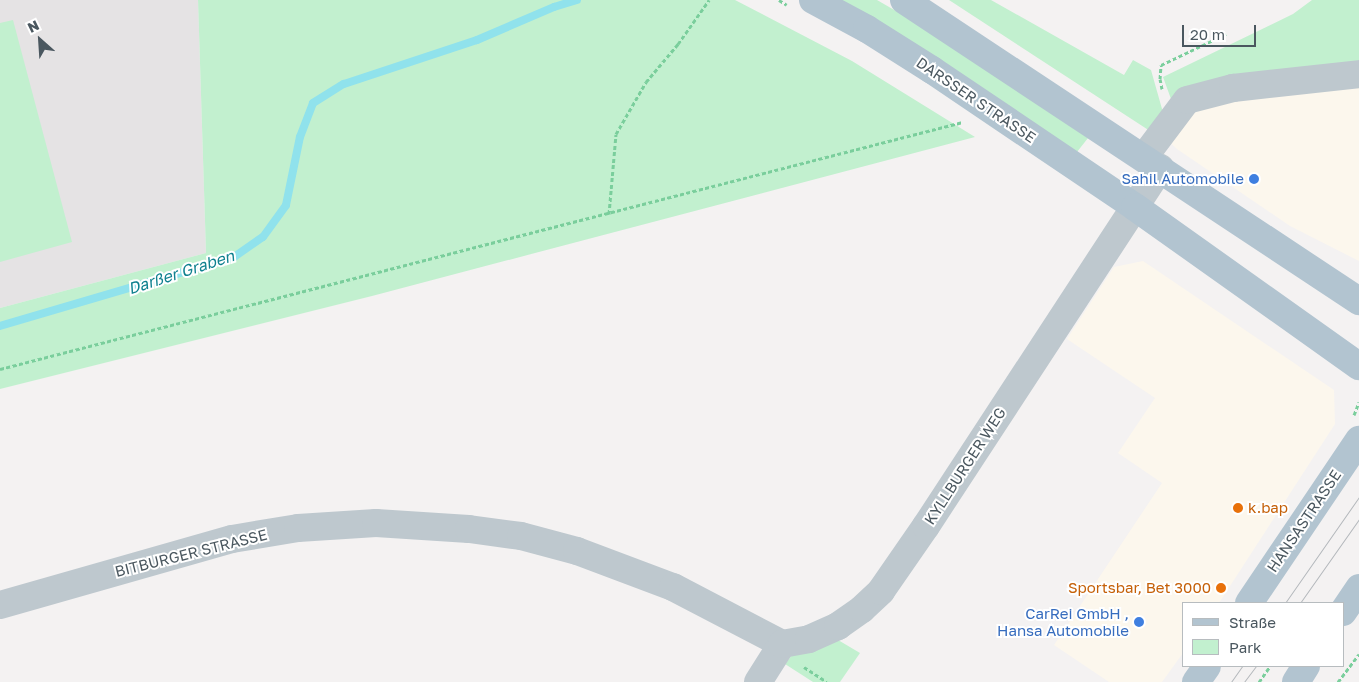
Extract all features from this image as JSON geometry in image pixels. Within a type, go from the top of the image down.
[{"type":"main road","name":"DARSSER STRASSE","points":[[813,0],[867,30],[932,70],[1135,207],[1359,366]]},
{"type":"main road","points":[[904,0],[1152,162],[1359,301]]},
{"type":"main road","name":"HANSASTRASSE","points":[[1250,602],[1359,440]]},
{"type":"main road","points":[[1344,610],[1359,588]]},
{"type":"main road","points":[[1196,682],[1206,667]]},
{"type":"main road","points":[[1296,682],[1305,667]]},
{"type":"street","points":[[1135,207],[1152,162],[1186,100],[1233,88],[1359,74]]},
{"type":"street","name":"KYLLBURGER WEG","points":[[782,644],[809,639],[838,626],[862,609],[881,591],[1135,207]]},
{"type":"street","name":"BITBURGER STRASSE","points":[[0,605],[132,566],[232,540],[298,528],[376,523],[468,529],[521,536],[577,551],[673,587],[782,644]]},
{"type":"street","points":[[758,682],[782,644]]},
{"type":"path","points":[[609,214],[616,134],[646,82],[678,44],[709,0]]},
{"type":"path","points":[[1161,65],[1226,34]]},
{"type":"path","points":[[0,369],[609,214],[966,120]]},
{"type":"path","points":[[1338,682],[1359,654]]},
{"type":"path","points":[[1259,682],[1269,667]]},
{"type":"shaded area","points":[[0,0],[198,0],[206,253],[0,308]]},
{"type":"shaded area","points":[[1359,83],[1359,261],[1290,226],[1177,149],[1165,138],[1188,107]]},
{"type":"shaded area","points":[[1143,261],[1334,390],[1335,424],[1220,602],[1182,602],[1182,654],[1162,682],[1109,682],[1054,645],[1162,483],[1118,453],[1155,398],[1067,339],[1114,267]]},
{"type":"green space","points":[[198,0],[735,0],[852,61],[975,137],[372,296],[0,389],[0,308],[206,253]]},
{"type":"green space","points":[[839,0],[877,0],[915,22],[1088,138],[1077,152]]},
{"type":"green space","points":[[949,0],[991,0],[1124,75],[1133,60],[1151,70],[1164,116],[1153,133]]},
{"type":"green space","points":[[1312,0],[1359,0],[1359,65],[1171,99],[1163,77],[1293,14]]},
{"type":"green space","points":[[13,20],[72,242],[0,262],[0,23]]},
{"type":"green space","points":[[833,637],[860,653],[840,682],[813,682],[785,664],[792,655]]},
{"type":"waterway","name":"Darßer Graben","points":[[0,326],[234,257],[263,237],[286,205],[300,137],[313,103],[344,84],[477,40],[554,7],[577,0]]},
{"type":"tram line","points":[[1286,602],[1359,497]]},
{"type":"tram line","points":[[1301,602],[1359,519]]},
{"type":"tram line","points":[[1231,682],[1241,667]]},
{"type":"tram line","points":[[1244,682],[1255,667]]},
{"type":"place","name":"Sahil Automobile","points":[[1254,179]]},
{"type":"place","name":"k.bap","points":[[1238,508]]},
{"type":"place","name":"Sportsbar, Bet 3000","points":[[1221,588]]},
{"type":"place","name":"CarRei GmbH , Hansa Automobile","points":[[1139,622]]}]
